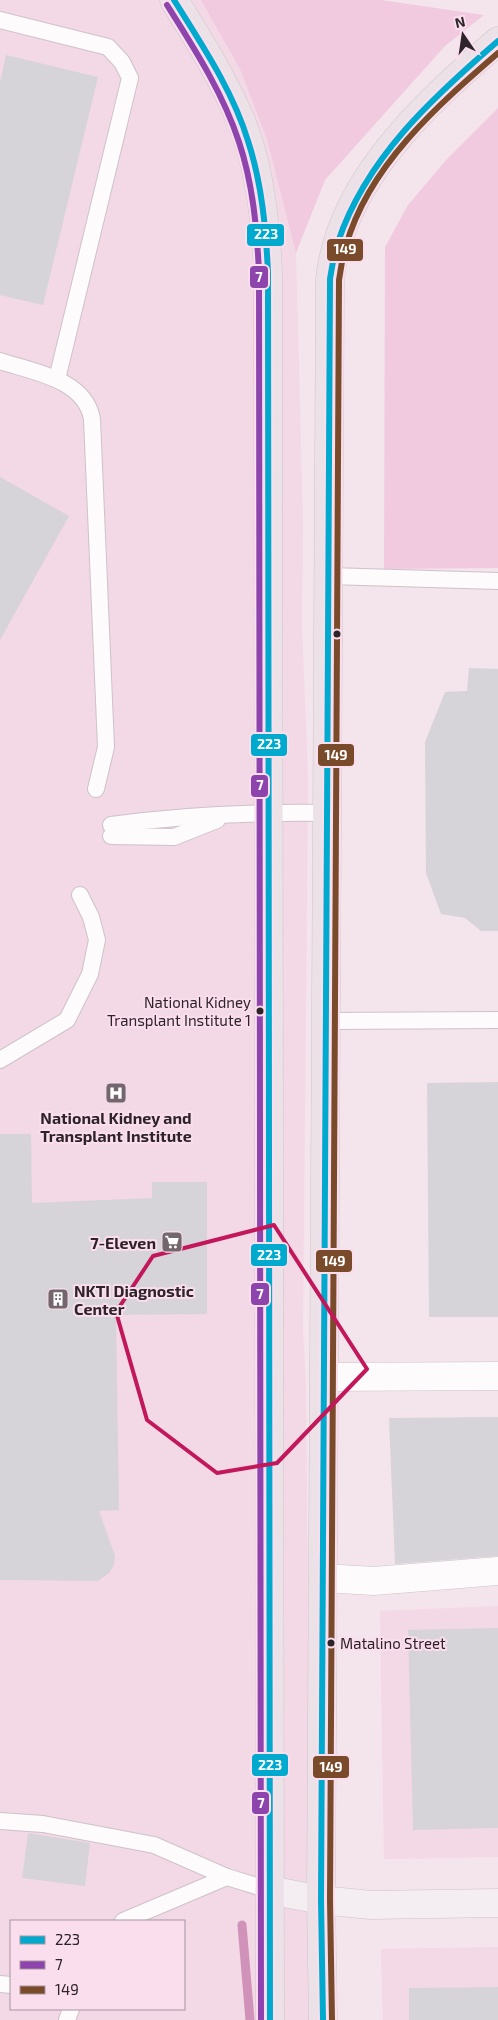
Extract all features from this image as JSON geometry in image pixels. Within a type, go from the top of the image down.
[{"type":"main road","points":[[174,0],[211,60],[243,126],[258,182],[268,273],[270,2020]]},
{"type":"main road","points":[[323,2020],[321,1900],[330,278],[336,244],[342,227],[356,197],[368,178],[404,132],[463,72],[498,42]]},
{"type":"street","points":[[324,1377],[498,1376]]},
{"type":"street","points":[[323,1578],[374,1581],[498,1572]]},
{"type":"street","points":[[269,1890],[321,1900],[371,1905],[498,1903]]},
{"type":"lane","points":[[0,20],[108,47],[122,62],[130,78],[56,379]]},
{"type":"lane","points":[[0,361],[56,379],[82,397],[90,408],[106,747],[96,789]]},
{"type":"lane","points":[[328,576],[498,581]]},
{"type":"lane","points":[[111,830],[170,817],[269,812],[327,813]]},
{"type":"lane","points":[[0,1060],[67,1020],[90,974],[96,940],[91,917],[80,895]]},
{"type":"lane","points":[[326,1020],[498,1020]]},
{"type":"lane","points":[[0,1821],[43,1824],[154,1845],[227,1876],[269,1890]]},
{"type":"lane","points":[[125,1920],[227,1876]]},
{"type":"highlighted area","points":[[274,1225],[367,1369],[277,1463],[217,1473],[147,1420],[116,1312],[153,1256]]},
{"type":"shaded area","name":"National Kidney and Transplant Institute","points":[[0,0],[295,0],[296,253],[303,523],[302,624],[308,779],[303,1327],[306,1389],[311,2020],[0,2020]]},
{"type":"shaded area","points":[[201,0],[381,0],[484,15],[445,46],[325,180],[296,253],[267,139],[240,69]]},
{"type":"shaded area","points":[[498,108],[498,568],[384,569],[385,247],[408,205],[447,159]]},
{"type":"shaded area","points":[[498,1606],[498,1857],[384,1859],[380,1611]]},
{"type":"shaded area","points":[[498,1947],[498,2020],[383,2020],[381,1949]]},
{"type":"building","points":[[6,55],[98,77],[43,305],[0,295],[0,82]]},
{"type":"building","points":[[0,477],[69,516],[0,640]]},
{"type":"building","points":[[469,668],[498,669],[498,931],[481,931],[465,918],[441,914],[426,873],[425,742],[445,692],[467,691]]},
{"type":"building","points":[[498,1082],[498,1317],[429,1317],[427,1083]]},
{"type":"building","name":"NKTI Diagnostic Center","points":[[0,1134],[31,1134],[32,1203],[152,1198],[152,1182],[207,1182],[207,1314],[116,1315],[119,1510],[99,1511],[115,1556],[114,1565],[109,1573],[98,1581],[0,1580]]},
{"type":"building","points":[[498,1417],[498,1556],[395,1564],[389,1418]]},
{"type":"building","points":[[498,1628],[498,1828],[413,1830],[408,1630]]},
{"type":"building","points":[[28,1833],[90,1843],[85,1886],[22,1878]]},
{"type":"building","points":[[498,1987],[498,2020],[409,2020],[409,1988]]},
{"type":"waterway","points":[[242,1925],[250,2020]]},
{"type":"transit line","name":"223","points":[[174,0],[216,69],[242,122],[253,157],[260,190],[268,273],[270,2020]]},
{"type":"transit line","name":"7","points":[[167,5],[216,88],[239,142],[248,174],[254,207],[259,273],[261,2020]]},
{"type":"transit line","name":"223","points":[[323,2020],[321,1900],[330,279],[337,246],[350,212],[384,156],[426,107],[498,41]]},
{"type":"transit line","name":"149","points":[[332,2020],[330,1900],[339,280],[345,250],[356,217],[388,163],[429,116],[498,53]]},
{"type":"place","name":"National Kidney Transplant Institute 1","points":[[260,1011]]},
{"type":"place","name":"National Kidney and Transplant Institute","points":[[116,1093]]},
{"type":"place","name":"7-Eleven","points":[[172,1242]]},
{"type":"place","name":"NKTI Diagnostic Center","points":[[58,1299]]},
{"type":"place","name":"Matalino Street","points":[[331,1643]]}]
